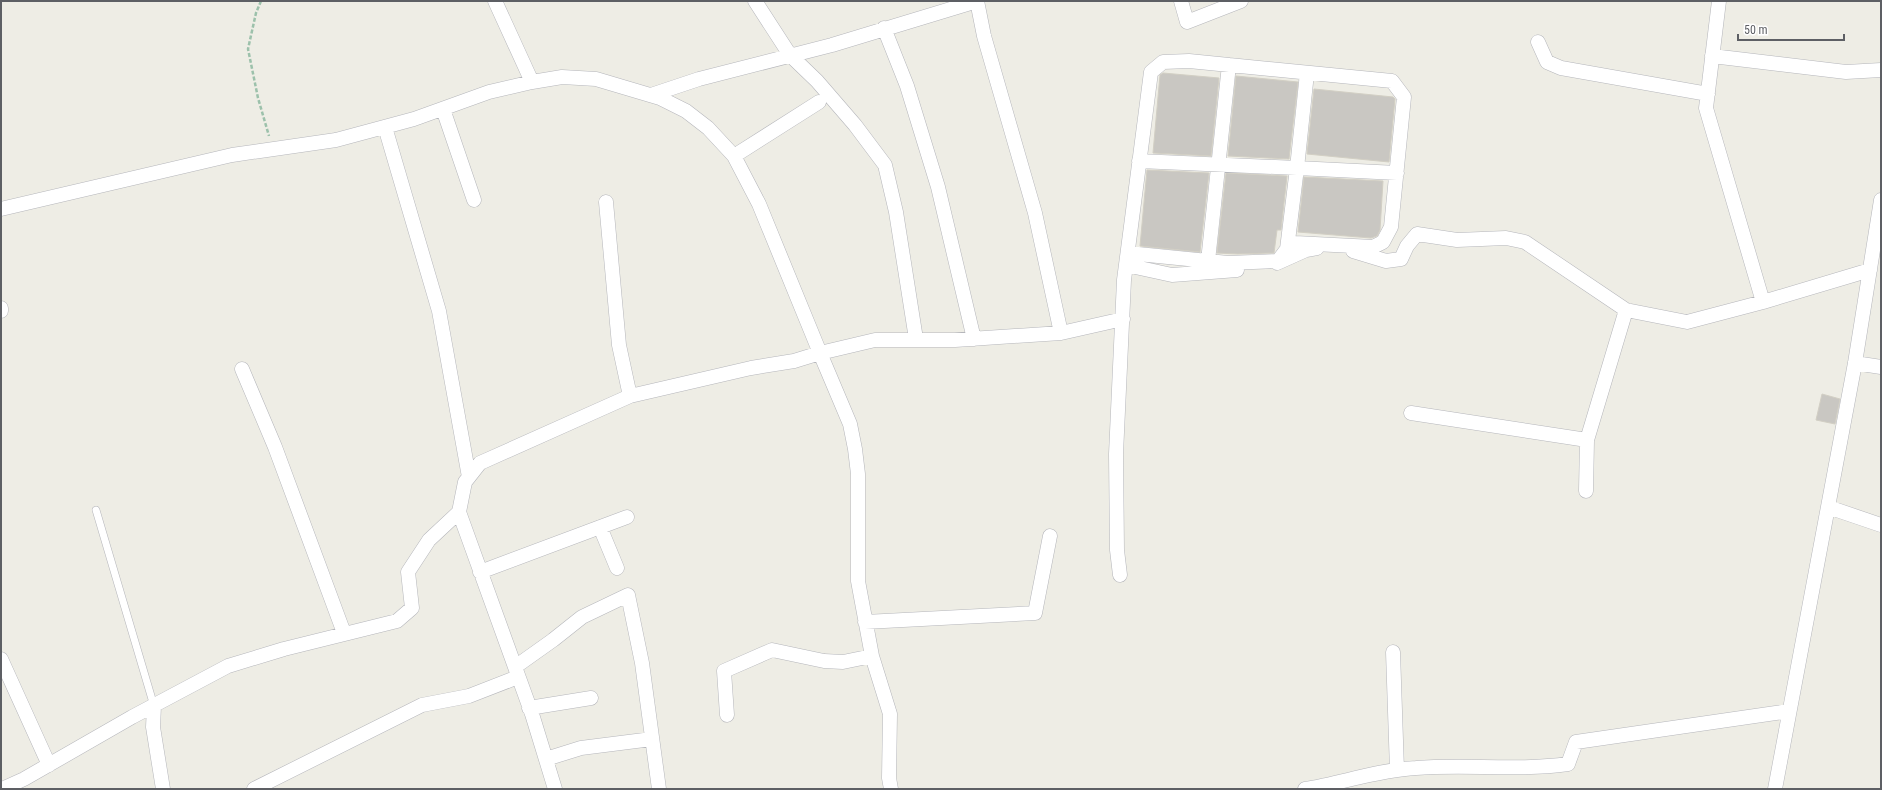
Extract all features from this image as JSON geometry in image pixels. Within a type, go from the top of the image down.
[{"type":"street","points":[[494,1],[532,82]]},
{"type":"street","points":[[755,1],[790,55],[817,81],[855,125],[885,165],[896,212],[916,339]]},
{"type":"street","points":[[651,95],[699,78],[832,45],[977,1],[994,71],[1035,213],[1060,333]]},
{"type":"street","points":[[1180,1],[1187,22],[1241,1]]},
{"type":"street","points":[[1719,1],[1706,108],[1763,302]]},
{"type":"street","points":[[884,28],[906,86],[938,188],[974,339]]},
{"type":"street","points":[[1538,42],[1547,62],[1561,68],[1708,94]]},
{"type":"street","points":[[1712,56],[1846,72],[1881,70]]},
{"type":"street","points":[[1120,575],[1117,550],[1116,454],[1123,318],[1127,259],[1150,72],[1163,62],[1189,61],[1392,81],[1404,97],[1391,227],[1383,242],[1373,247],[1295,243],[1286,249],[1278,260],[1228,263],[1208,261],[1127,259]]},
{"type":"street","points":[[1208,261],[1229,65]]},
{"type":"street","points":[[1286,249],[1297,168],[1307,73]]},
{"type":"street","points":[[1,209],[232,155],[336,140],[443,109],[489,92],[562,77],[596,79],[651,95],[686,112],[708,128],[734,156],[759,204],[850,424],[858,474],[858,581],[872,656],[890,714],[889,778],[891,789]]},
{"type":"street","points":[[734,156],[819,102]]},
{"type":"street","points":[[443,109],[474,200]]},
{"type":"street","points":[[385,127],[439,311],[469,476]]},
{"type":"street","points":[[1139,162],[1397,173]]},
{"type":"street","points":[[1775,789],[1855,363],[1881,200]]},
{"type":"street","points":[[606,202],[619,345],[630,396]]},
{"type":"street","points":[[1127,259],[1172,275],[1268,266],[1285,261],[1306,250],[1322,246],[1358,252],[1386,261],[1401,259],[1406,246],[1417,234],[1457,240],[1506,238],[1525,242],[1626,310],[1687,322],[1763,302],[1870,270]]},
{"type":"street","points":[[1586,491],[1587,440],[1626,310]]},
{"type":"street","points":[[555,789],[517,672],[459,512],[465,482],[480,463],[630,396],[751,368],[794,361],[820,353],[875,340],[974,339],[1060,333],[1123,318]]},
{"type":"street","points":[[1855,363],[1881,367]]},
{"type":"street","points":[[242,369],[275,446],[344,633]]},
{"type":"street","points":[[1410,413],[1587,440]]},
{"type":"street","points":[[1828,507],[1881,525]]},
{"type":"street","points":[[2,789],[25,784],[49,765],[228,666],[344,633],[397,621],[412,608],[408,572],[429,540],[459,512]]},
{"type":"street","points":[[480,572],[627,516]]},
{"type":"street","points":[[600,527],[617,568]]},
{"type":"street","points":[[865,622],[1035,613],[1050,536]]},
{"type":"street","points":[[254,789],[422,705],[468,696],[517,672],[582,616],[628,595],[642,663],[659,789]]},
{"type":"street","points":[[727,715],[724,671],[756,656],[772,650],[824,661],[844,662],[872,656]]},
{"type":"street","points":[[1393,652],[1397,770]]},
{"type":"street","points":[[1,659],[49,765]]},
{"type":"street","points":[[529,708],[591,698]]},
{"type":"street","points":[[154,706],[153,727],[163,789]]},
{"type":"street","points":[[1305,789],[1397,770],[1416,768],[1543,768],[1568,764],[1576,742],[1789,711]]},
{"type":"street","points":[[546,758],[581,748],[652,739]]},
{"type":"lane","points":[[96,510],[154,706]]},
{"type":"path","points":[[261,1],[256,13],[248,49],[258,98],[272,149]]},
{"type":"building","points":[[1163,73],[1219,78],[1211,156],[1153,153],[1160,75]]},
{"type":"building","points":[[1236,76],[1298,82],[1289,159],[1228,156]]},
{"type":"building","points":[[1314,89],[1393,97],[1395,99],[1389,162],[1307,154]]},
{"type":"building","points":[[1147,170],[1209,173],[1200,252],[1140,246]]},
{"type":"building","points":[[1226,173],[1287,176],[1281,230],[1277,230],[1274,253],[1217,253]]},
{"type":"building","points":[[1304,177],[1383,181],[1380,230],[1377,236],[1371,238],[1298,232]]},
{"type":"building","points":[[1822,394],[1840,399],[1835,424],[1816,420]]}]
